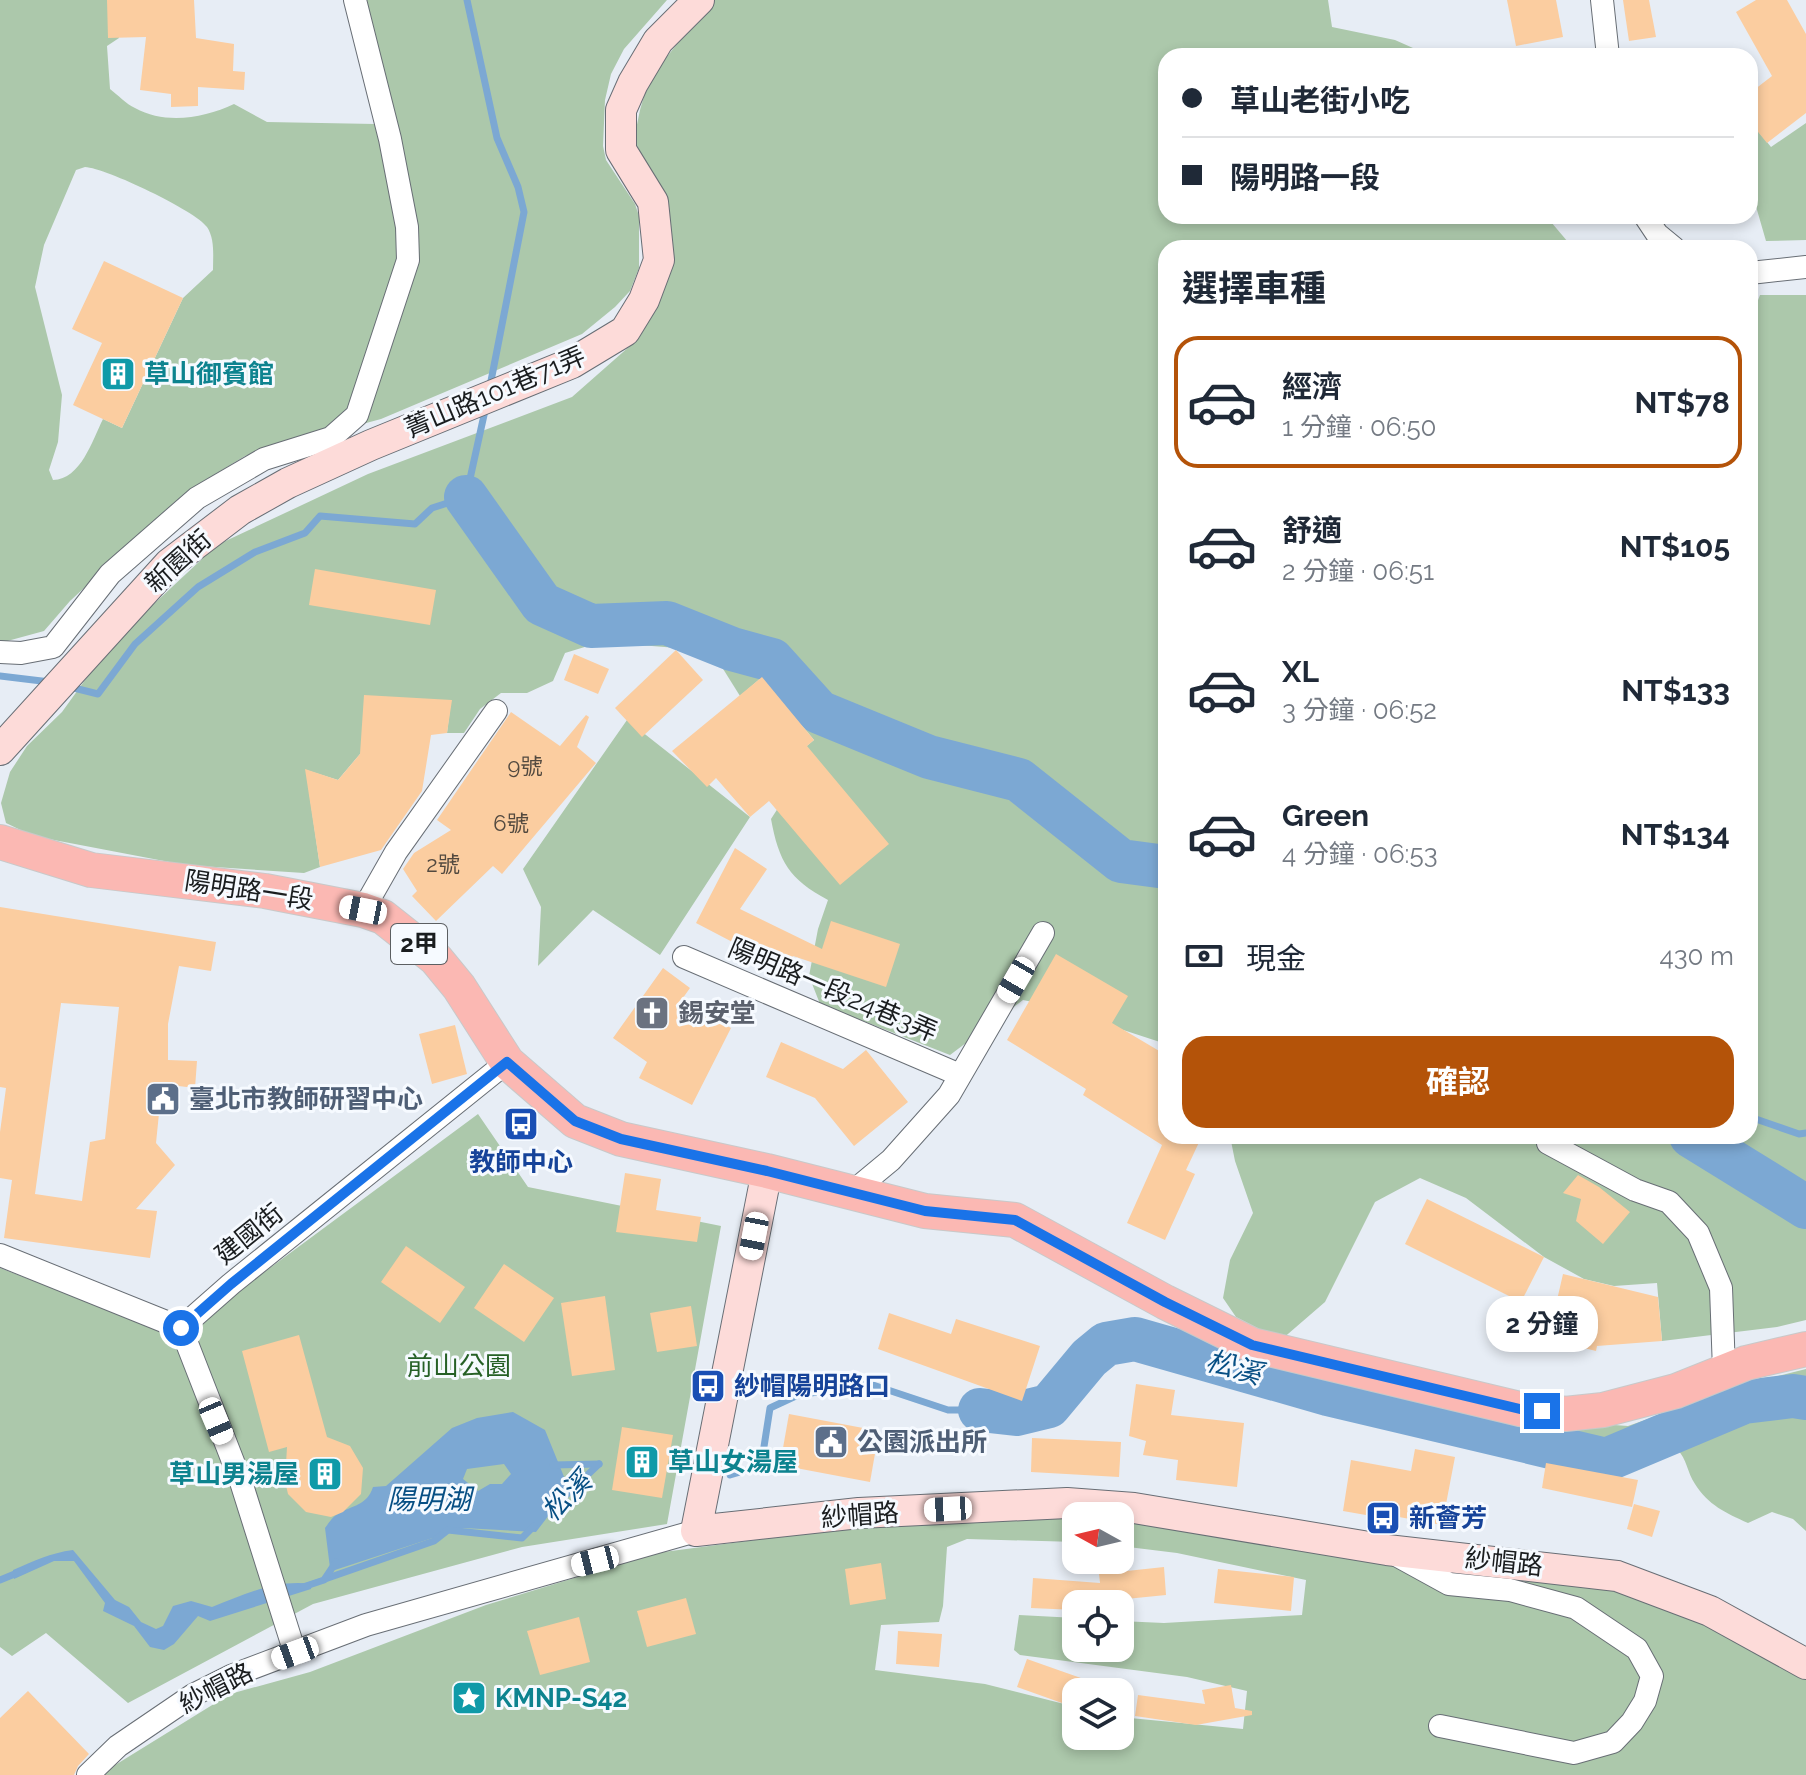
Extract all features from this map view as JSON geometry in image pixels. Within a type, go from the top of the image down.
[{"type":"main road","name":"陽明路一段","points":[[0,842],[91,870],[265,891],[363,910],[383,917],[436,959],[459,987],[507,1062],[575,1121],[621,1139],[767,1171],[925,1211],[1015,1220],[1165,1302],[1252,1345],[1520,1409],[1565,1414],[1603,1410],[1652,1398],[1735,1367]]},
{"type":"main road","name":"2甲","points":[[1735,1367],[1806,1349]]},
{"type":"street","points":[[355,0],[390,139],[407,227],[408,260],[357,415],[371,445]]},
{"type":"street","name":"菁山路101巷71弄","points":[[371,445],[572,363],[625,331],[644,300],[659,260],[653,202],[621,150],[621,110],[658,41],[699,0]]},
{"type":"street","points":[[1602,0],[1607,48]]},
{"type":"street","points":[[1650,224],[1664,240]]},
{"type":"street","points":[[1758,272],[1806,267]]},
{"type":"street","name":"新園街","points":[[0,652],[21,653],[53,647],[110,574],[197,498],[264,459],[331,438],[357,415]]},
{"type":"street","name":"新園街","points":[[0,750],[169,564],[240,510],[288,483],[371,445]]},
{"type":"street","points":[[363,910],[396,852],[496,711]]},
{"type":"street","points":[[850,1194],[891,1160],[949,1095],[1043,933]]},
{"type":"street","name":"陽明路一段24巷3弄","points":[[684,957],[960,1075]]},
{"type":"street","name":"建國街","points":[[181,1328],[231,1284],[507,1062]]},
{"type":"street","points":[[1550,1144],[1635,1190],[1669,1202],[1698,1233],[1721,1288],[1735,1367]]},
{"type":"street","points":[[696,1531],[767,1171]]},
{"type":"street","points":[[0,1255],[181,1328],[241,1482],[295,1653]]},
{"type":"street","name":"紗帽路","points":[[88,1775],[118,1746],[193,1695],[231,1676],[366,1625],[696,1531],[859,1513],[1067,1503],[1163,1512],[1387,1550],[1617,1576],[1710,1611],[1806,1664]]},
{"type":"street","points":[[1387,1550],[1449,1584],[1510,1590],[1576,1608],[1637,1649],[1652,1676],[1645,1701],[1632,1722],[1613,1742],[1574,1753],[1440,1726]]},
{"type":"green space","points":[[0,0],[115,0],[119,38],[107,46],[110,89],[128,104],[159,117],[198,116],[234,104],[267,122],[375,124],[392,111],[360,0],[667,0],[624,49],[611,74],[605,100],[603,146],[606,160],[635,204],[639,216],[639,268],[630,291],[615,307],[582,334],[381,419],[245,456],[191,489],[70,601],[44,631],[0,643]],"holes":[[[85,167],[150,191],[199,220],[207,227],[211,237],[213,270],[183,298],[122,428],[103,419],[78,466],[63,478],[53,480],[49,470],[58,442],[62,395],[35,287],[44,245],[76,170]]]},
{"type":"green space","points":[[713,0],[1328,0],[1332,27],[1395,40],[1413,48],[1158,48],[1158,224],[1553,224],[1566,240],[1158,240],[1158,1041],[1023,1000],[950,1055],[820,1004],[809,976],[818,929],[828,900],[804,885],[788,868],[778,847],[771,819],[794,783],[791,759],[814,740],[762,677],[740,696],[720,664],[690,649],[601,642],[565,653],[553,681],[527,693],[501,693],[480,709],[464,733],[447,733],[451,701],[360,754],[338,780],[306,770],[320,867],[304,873],[185,865],[33,836],[6,823],[1,803],[10,772],[27,746],[62,712],[111,644],[217,545],[368,474],[572,397],[639,338],[655,310],[664,202],[634,139],[649,79],[703,18]]},
{"type":"green space","points":[[1806,123],[1806,240],[1766,241],[1758,213],[1758,131],[1771,147]]},
{"type":"green space","points":[[1760,295],[1806,295],[1806,1320],[1777,1327],[1662,1341],[1657,1283],[1614,1286],[1584,1279],[1544,1257],[1466,1198],[1420,1178],[1375,1202],[1325,1302],[1281,1340],[1236,1317],[1223,1298],[1230,1260],[1253,1213],[1232,1144],[1758,1144]]},
{"type":"green space","points":[[627,720],[750,817],[660,955],[593,910],[538,966],[541,907],[523,869]]},
{"type":"green space","name":"前山公園","points":[[478,1114],[528,1187],[721,1226],[667,1524],[522,1547],[313,1604],[128,1703],[46,1633],[12,1656],[0,1647],[0,1268],[178,1336]]},
{"type":"green space","points":[[1806,1369],[1806,1531],[1793,1519],[1772,1512],[1748,1523],[1718,1508],[1700,1491],[1677,1449],[1631,1464],[1563,1427],[1586,1423],[1628,1426],[1747,1384]]},
{"type":"green space","points":[[1062,1511],[1062,1542],[967,1539],[947,1547],[939,1622],[881,1625],[875,1670],[985,1684],[1062,1703],[1062,1750],[1134,1750],[1134,1718],[1243,1729],[1247,1691],[1187,1677],[1073,1662],[1134,1662],[1134,1622],[1164,1623],[1302,1615],[1306,1580],[1177,1553],[1134,1548],[1134,1516],[1339,1551],[1614,1580],[1707,1621],[1806,1675],[1806,1775],[99,1775],[230,1694],[310,1672],[486,1605],[656,1553],[867,1525]]},
{"type":"green space","points":[[1019,1615],[1062,1617],[1062,1661],[1020,1655],[1014,1650]]},
{"type":"water","name":"陽明湖","points":[[513,1412],[545,1430],[569,1489],[536,1532],[463,1528],[335,1570],[330,1568],[325,1528],[332,1518],[363,1502],[373,1487],[386,1486],[452,1428],[477,1418]],"holes":[[[504,1464],[511,1474],[502,1484],[490,1484],[478,1491],[463,1479],[467,1469]]]},
{"type":"water","points":[[73,1550],[115,1600],[129,1607],[141,1622],[156,1629],[163,1626],[173,1606],[191,1601],[212,1607],[273,1586],[312,1584],[311,1589],[210,1621],[198,1616],[174,1644],[164,1650],[150,1647],[134,1626],[103,1611],[105,1603],[74,1561],[54,1561],[14,1579],[13,1570],[49,1555]]},
{"type":"building","points":[[107,0],[194,0],[196,38],[234,44],[233,71],[245,72],[244,90],[198,87],[198,106],[171,107],[171,94],[140,90],[146,37],[108,38]]},
{"type":"building","points":[[1507,0],[1556,0],[1563,37],[1516,46]]},
{"type":"building","points":[[1623,0],[1649,0],[1656,37],[1629,41]]},
{"type":"building","points":[[1756,0],[1787,0],[1806,34],[1806,113],[1767,143],[1758,132],[1758,87],[1772,76],[1736,12]]},
{"type":"building","name":"草山御賓館","points":[[104,261],[183,298],[122,428],[73,405],[102,343],[72,329]]},
{"type":"building","points":[[315,569],[436,590],[430,625],[309,605]]},
{"type":"building","points":[[676,650],[703,680],[642,737],[615,708]]},
{"type":"building","points":[[574,654],[609,669],[598,694],[564,680]]},
{"type":"building","points":[[762,677],[814,740],[807,746],[889,844],[840,885],[769,801],[750,817],[716,778],[707,787],[672,751]]},
{"type":"building","points":[[364,695],[452,700],[447,733],[431,735],[422,791],[381,850],[320,867],[305,769],[338,780],[360,754]]},
{"type":"building","points":[[511,712],[560,746],[586,715],[589,717],[577,747],[596,763],[502,874],[493,866],[436,921],[412,896],[417,891],[403,869],[414,853],[451,830],[437,820]]},
{"type":"building","points":[[735,848],[767,869],[740,909],[822,949],[831,921],[900,944],[886,987],[793,956],[786,970],[696,923]]},
{"type":"building","points":[[0,907],[216,942],[211,971],[179,966],[168,1024],[168,1060],[197,1061],[195,1088],[162,1084],[156,1143],[175,1165],[136,1209],[157,1211],[150,1258],[4,1238],[12,1180],[0,1178],[0,1132],[6,1088],[0,1087]],"holes":[[[61,1003],[119,1007],[105,1139],[90,1142],[82,1201],[35,1194]]]},
{"type":"building","points":[[1056,954],[1128,996],[1112,1023],[1158,1050],[1158,1142],[1083,1095],[1086,1089],[1007,1040]]},
{"type":"building","points":[[663,968],[690,988],[680,1002],[731,1028],[692,1105],[639,1078],[647,1062],[613,1038]]},
{"type":"building","points":[[455,1025],[467,1074],[432,1084],[419,1034]]},
{"type":"building","points":[[781,1042],[843,1069],[866,1050],[908,1102],[854,1146],[815,1098],[766,1077]]},
{"type":"building","points":[[1198,1144],[1186,1170],[1195,1174],[1165,1240],[1127,1223],[1162,1145]]},
{"type":"building","points":[[625,1173],[661,1179],[656,1210],[701,1217],[697,1242],[616,1232]]},
{"type":"building","points":[[1578,1175],[1630,1212],[1603,1244],[1576,1221],[1581,1199],[1563,1193]]},
{"type":"building","points":[[1427,1199],[1544,1257],[1521,1302],[1405,1244]]},
{"type":"building","points":[[406,1246],[465,1287],[440,1323],[381,1282]]},
{"type":"building","points":[[504,1264],[554,1298],[524,1342],[474,1308]]},
{"type":"building","points":[[1563,1274],[1658,1297],[1662,1341],[1597,1346],[1596,1351],[1548,1339]]},
{"type":"building","points":[[605,1296],[615,1370],[572,1376],[561,1303]]},
{"type":"building","points":[[691,1306],[697,1346],[657,1352],[650,1313]]},
{"type":"building","points":[[889,1313],[951,1334],[956,1319],[1040,1346],[1022,1401],[878,1349]]},
{"type":"building","points":[[299,1335],[327,1437],[350,1446],[363,1468],[361,1494],[343,1512],[331,1517],[306,1512],[288,1494],[285,1481],[287,1447],[269,1452],[242,1351]]},
{"type":"building","points":[[1136,1384],[1175,1390],[1171,1415],[1244,1423],[1237,1487],[1176,1480],[1178,1460],[1143,1455],[1146,1441],[1129,1436]]},
{"type":"building","name":"公園派出所","points":[[789,1414],[879,1431],[870,1482],[780,1465]]},
{"type":"building","name":"草山女湯屋","points":[[622,1427],[673,1435],[662,1498],[612,1490]]},
{"type":"building","points":[[1032,1438],[1121,1442],[1119,1477],[1031,1472]]},
{"type":"building","points":[[1415,1449],[1455,1457],[1442,1525],[1383,1514],[1383,1518],[1343,1511],[1351,1460],[1411,1471]]},
{"type":"building","points":[[1546,1463],[1638,1480],[1632,1507],[1542,1488]]},
{"type":"building","points":[[1634,1504],[1660,1511],[1652,1537],[1627,1529]]},
{"type":"building","points":[[881,1563],[886,1599],[850,1605],[845,1569]]},
{"type":"building","points":[[1164,1567],[1166,1595],[1134,1598],[1134,1590],[1062,1590],[1062,1609],[1031,1608],[1033,1578],[1100,1583],[1099,1574],[1134,1574],[1134,1570]]},
{"type":"building","points":[[1218,1569],[1294,1577],[1291,1611],[1214,1603]]},
{"type":"building","points":[[686,1598],[696,1634],[647,1647],[637,1611]]},
{"type":"building","points":[[579,1617],[590,1662],[540,1675],[527,1631]]},
{"type":"building","points":[[898,1631],[942,1634],[939,1667],[896,1664]]},
{"type":"building","points":[[1027,1659],[1081,1678],[1062,1678],[1062,1703],[1017,1687]]},
{"type":"building","points":[[1231,1685],[1235,1708],[1252,1711],[1252,1715],[1196,1725],[1135,1716],[1138,1695],[1205,1704],[1202,1690]]},
{"type":"building","points":[[28,1691],[89,1754],[74,1775],[0,1775],[0,1718]]},
{"type":"waterway","points":[[467,0],[497,138],[518,187],[524,212],[490,386]]},
{"type":"waterway","points":[[70,687],[98,694],[135,644],[198,587],[255,552],[305,533],[320,516],[415,524],[432,508],[466,497],[486,406]]},
{"type":"waterway","points":[[466,497],[542,604],[591,626],[667,623],[732,649],[772,660],[819,712],[929,757],[1019,780],[1121,861],[1158,866]]},
{"type":"waterway","points":[[0,676],[50,682]]},
{"type":"waterway","points":[[1758,1120],[1799,1134],[1806,1133]]},
{"type":"waterway","points":[[1704,1144],[1806,1207]]},
{"type":"waterway","name":"松溪","points":[[980,1410],[1016,1414],[1049,1406],[1089,1358],[1106,1344],[1135,1339],[1328,1394],[1606,1460],[1744,1402],[1793,1396],[1806,1398]]},
{"type":"waterway","name":"松溪","points":[[730,1475],[761,1466],[770,1408],[798,1395],[870,1384],[948,1410],[980,1410]]},
{"type":"waterway","name":"松溪","points":[[553,1465],[599,1464]]},
{"type":"waterway","name":"松溪","points":[[548,1512],[599,1464]]},
{"type":"waterway","name":"松溪","points":[[325,1579],[434,1541],[448,1530],[522,1538],[534,1526]]},
{"type":"waterway","name":"松溪","points":[[303,1587],[324,1580],[336,1562]]},
{"type":"waterway","name":"松溪","points":[[0,1580],[22,1571]]},
{"type":"place","name":"草山御賓館","points":[[118,374]]},
{"type":"place","name":"錫安堂","points":[[652,1013]]},
{"type":"place","name":"臺北市教師研習中心","points":[[163,1099]]},
{"type":"place","name":"教師中心","points":[[521,1124]]},
{"type":"place","name":"紗帽陽明路口","points":[[708,1386]]},
{"type":"place","name":"公園派出所","points":[[831,1442]]},
{"type":"place","name":"草山女湯屋","points":[[642,1462]]},
{"type":"place","name":"草山男湯屋","points":[[325,1474]]},
{"type":"place","name":"新薈芳","points":[[1383,1518]]},
{"type":"place","name":"KMNP-S42","points":[[469,1698]]},
{"type":"route","points":[[181,1328],[231,1284],[507,1062],[575,1121],[621,1139],[767,1171],[925,1211],[1015,1220],[1165,1302],[1252,1345],[1520,1409],[1542,1411]]}]
